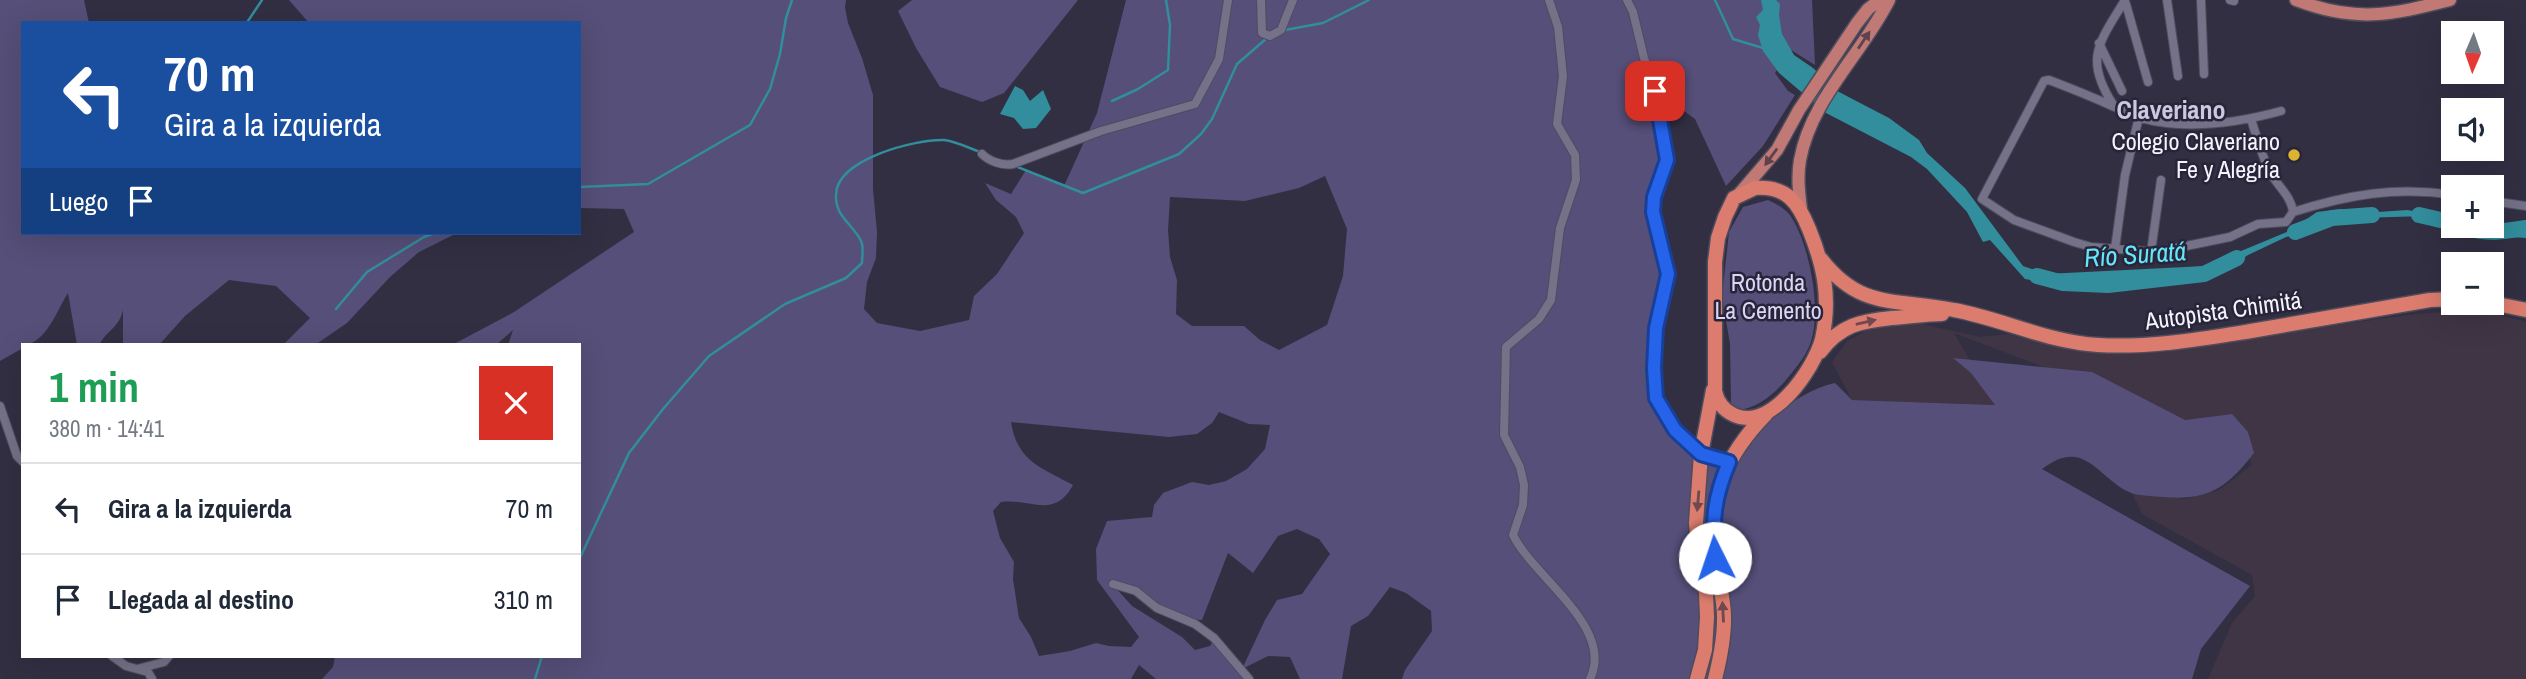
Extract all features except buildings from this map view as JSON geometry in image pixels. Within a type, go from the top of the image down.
[{"type":"highway","points":[[1697,679],[1706,650],[1706,593],[1696,523],[1701,454],[1714,385],[1714,262],[1724,217],[1734,198],[1755,188],[1773,188],[1789,196],[1801,209],[1821,258],[1825,282],[1825,318],[1821,342],[1813,362],[1797,385],[1754,427],[1729,462],[1721,482],[1712,524],[1725,618],[1722,650],[1715,679]]},
{"type":"highway","name":"Autopista Chimitá","points":[[1821,258],[1833,274],[1860,294],[1880,301],[1954,309],[2072,342],[2098,345],[2189,341],[2404,304],[2441,300]]},
{"type":"highway","points":[[2504,305],[2526,310]]},
{"type":"highway","name":"Autopista Chimitá","points":[[1813,362],[1838,334],[1869,320],[1940,314],[2000,323]]},
{"type":"highway","points":[[1714,385],[1719,402],[1732,414],[1750,418],[1762,415],[1772,408]]},
{"type":"main road","points":[[1734,198],[1777,150],[1825,69],[1857,23],[1880,0]]},
{"type":"main road","points":[[1801,209],[1798,185],[1800,160],[1806,137],[1837,80],[1889,0]]},
{"type":"main road","points":[[2296,0],[2333,12],[2364,15],[2393,14],[2450,0]]},
{"type":"street","points":[[982,153],[987,158],[1010,165],[1101,131],[1195,104],[1219,59],[1228,0]]},
{"type":"street","points":[[1261,0],[1262,33],[1270,36],[1281,30],[1293,0]]},
{"type":"street","points":[[1549,0],[1558,27],[1563,76],[1557,124],[1575,155],[1577,171],[1560,228],[1551,300],[1539,319],[1506,347],[1504,431],[1520,467],[1524,485],[1523,505],[1513,535],[1522,551],[1578,616],[1592,638],[1595,660],[1590,679]]},
{"type":"street","points":[[1628,0],[1655,91],[1667,160],[1653,205],[1668,274],[1656,328],[1656,398],[1675,430],[1701,454],[1729,462]]},
{"type":"street","points":[[2167,0],[2178,76]]},
{"type":"street","points":[[2201,0],[2204,74]]},
{"type":"street","points":[[2114,106],[2098,79],[2097,53],[2099,43],[2127,1]]},
{"type":"street","points":[[2127,1],[2148,82]]},
{"type":"street","points":[[2099,43],[2122,91]]},
{"type":"street","points":[[2281,111],[2250,119],[2192,123],[2139,117],[2049,80],[2044,81],[1982,200],[2014,220],[2091,247],[2151,252],[2230,237],[2258,224],[2286,222],[2293,212],[2339,198],[2393,190],[2441,194]]},
{"type":"street","points":[[2115,249],[2125,175],[2139,117]]},
{"type":"street","points":[[2250,119],[2268,169],[2276,184],[2291,198],[2293,212]]},
{"type":"street","points":[[2151,252],[2161,180]]},
{"type":"street","points":[[2504,203],[2526,206]]},
{"type":"street","points":[[0,406],[21,460]]},
{"type":"street","points":[[1112,584],[1136,591],[1157,608],[1195,624],[1214,638],[1249,679]]},
{"type":"street","points":[[115,658],[126,666],[148,672],[152,679]]},
{"type":"street","points":[[137,669],[164,662],[167,658]]},
{"type":"shaded area","points":[[2441,312],[2441,315],[2500,315],[2526,322],[2526,679],[2208,679],[2232,623],[2255,596],[2252,575],[2142,514],[2132,493],[2185,499],[2219,490],[2252,465],[2232,414],[2185,420],[1954,333],[1996,405],[1852,400],[1832,362],[1847,341],[1869,329],[1904,320],[1980,337],[2008,334],[2058,347],[2097,350],[2279,333]]},
{"type":"green space","points":[[0,0],[84,0],[89,21],[21,21],[21,235],[453,235],[419,252],[390,277],[347,323],[318,343],[285,343],[310,318],[276,286],[229,280],[185,316],[161,343],[123,343],[123,310],[119,321],[100,343],[77,343],[68,293],[55,317],[38,339],[31,343],[21,343],[21,349],[0,361]]},
{"type":"green space","points":[[289,0],[846,0],[848,23],[873,95],[876,258],[867,282],[864,309],[877,323],[920,331],[969,320],[974,296],[997,274],[1024,233],[1016,217],[996,200],[985,183],[1011,194],[1026,170],[1064,186],[1097,113],[1126,0],[1812,0],[1815,65],[1791,50],[1775,73],[1788,91],[1795,95],[1763,146],[1726,186],[1695,119],[1658,92],[1666,151],[1654,220],[1669,262],[1653,329],[1661,410],[1701,454],[1729,462],[1790,404],[1819,388],[1835,383],[1852,400],[1995,405],[1971,373],[1953,358],[2092,372],[2185,420],[2232,414],[2248,432],[2254,453],[2235,475],[2215,490],[2179,498],[2131,493],[2080,458],[2057,460],[2042,469],[2250,586],[2201,649],[2192,679],[1402,679],[1405,670],[1432,631],[1431,611],[1406,593],[1390,587],[1368,616],[1351,626],[1342,679],[1300,679],[1290,657],[1268,656],[1242,669],[1277,600],[1302,594],[1330,554],[1319,539],[1297,529],[1278,536],[1253,573],[1228,553],[1202,620],[1181,619],[1136,590],[1113,585],[1132,606],[1182,637],[1195,650],[1210,646],[1214,639],[1249,679],[1156,679],[1139,665],[1131,679],[322,679],[333,667],[335,658],[581,658],[581,343],[509,343],[513,330],[498,343],[456,343],[514,312],[634,232],[624,209],[581,208],[581,21],[307,21]],"holes":[[[1325,176],[1347,229],[1343,276],[1327,325],[1279,350],[1260,340],[1244,326],[1192,326],[1176,314],[1177,280],[1170,257],[1168,230],[1170,197],[1245,201],[1299,188]],[[1219,412],[1249,424],[1270,425],[1265,449],[1247,469],[1226,481],[1209,485],[1192,482],[1163,493],[1154,505],[1152,517],[1107,521],[1096,549],[1097,580],[1139,637],[1131,647],[1096,643],[1039,656],[1019,618],[1013,579],[1014,562],[1000,538],[993,511],[1001,502],[1050,505],[1066,496],[1073,485],[1041,468],[1025,455],[1014,435],[1011,422],[1169,437],[1197,434],[1212,423]]]},
{"type":"green space","points":[[912,0],[1078,0],[1004,93],[982,102],[940,87],[916,48],[898,11]]},
{"type":"green space","name":"Rotonda La Cemento","points":[[1768,200],[1790,215],[1804,244],[1815,300],[1813,335],[1803,357],[1776,391],[1759,404],[1738,410],[1731,404],[1730,344],[1722,297],[1729,232],[1743,207]]},
{"type":"water","points":[[1761,0],[1776,0],[1780,4],[1782,34],[1794,55],[1839,92],[1889,118],[1919,140],[1927,153],[1965,188],[2023,266],[2046,274],[2205,266],[2289,231],[2317,212],[2341,209],[2363,213],[2407,210],[2426,213],[2441,220],[2441,228],[2435,227],[2427,216],[2357,218],[2340,215],[2284,238],[2235,264],[2126,277],[2086,277],[2050,283],[2025,279],[1990,240],[1983,242],[1967,212],[1927,169],[1911,157],[1826,113],[1779,73],[1763,51],[1758,35],[1760,25],[1756,17],[1763,10]]},
{"type":"water","points":[[1015,86],[1023,90],[1030,101],[1043,90],[1051,109],[1036,128],[1023,129],[1014,118],[1000,114]]},
{"type":"water","points":[[2504,226],[2522,226],[2526,231],[2526,238],[2513,237],[2504,232]]},
{"type":"waterway","points":[[248,21],[262,0]]},
{"type":"waterway","points":[[581,187],[648,184],[750,125],[770,89],[792,0]]},
{"type":"waterway","points":[[1112,101],[1168,70],[1170,25],[1166,0]]},
{"type":"waterway","points":[[1285,30],[1323,23],[1369,0]]},
{"type":"waterway","points":[[1715,0],[1733,39],[1763,48]]},
{"type":"waterway","points":[[1015,166],[1083,193],[1179,154],[1201,134],[1212,119],[1237,64],[1267,38]]},
{"type":"waterway","points":[[581,556],[629,453],[709,356],[785,304],[846,278],[862,263],[861,241],[841,215],[836,203],[839,182],[849,171],[880,154],[915,143],[944,140],[980,152]]},
{"type":"waterway","name":"Río Suratá","points":[[2295,232],[2332,218],[2372,215]]},
{"type":"waterway","name":"Río Suratá","points":[[2419,215],[2441,220]]},
{"type":"waterway","name":"Río Suratá","points":[[2504,231],[2526,228]]},
{"type":"waterway","points":[[336,309],[367,272],[430,235]]},
{"type":"waterway","name":"Río Suratá","points":[[2037,276],[2063,283],[2108,285],[2204,274],[2237,258]]},
{"type":"waterway","points":[[535,679],[541,658]]},
{"type":"place","name":"Colegio Claveriano Fe y Alegría","points":[[2294,155]]},
{"type":"district","name":"Claveriano","points":[[2171,109]]},
{"type":"route","points":[[1655,91],[1667,160],[1654,197],[1653,212],[1668,274],[1656,328],[1656,398],[1675,430],[1701,454],[1729,462],[1715,503],[1712,524],[1715,558]]}]
